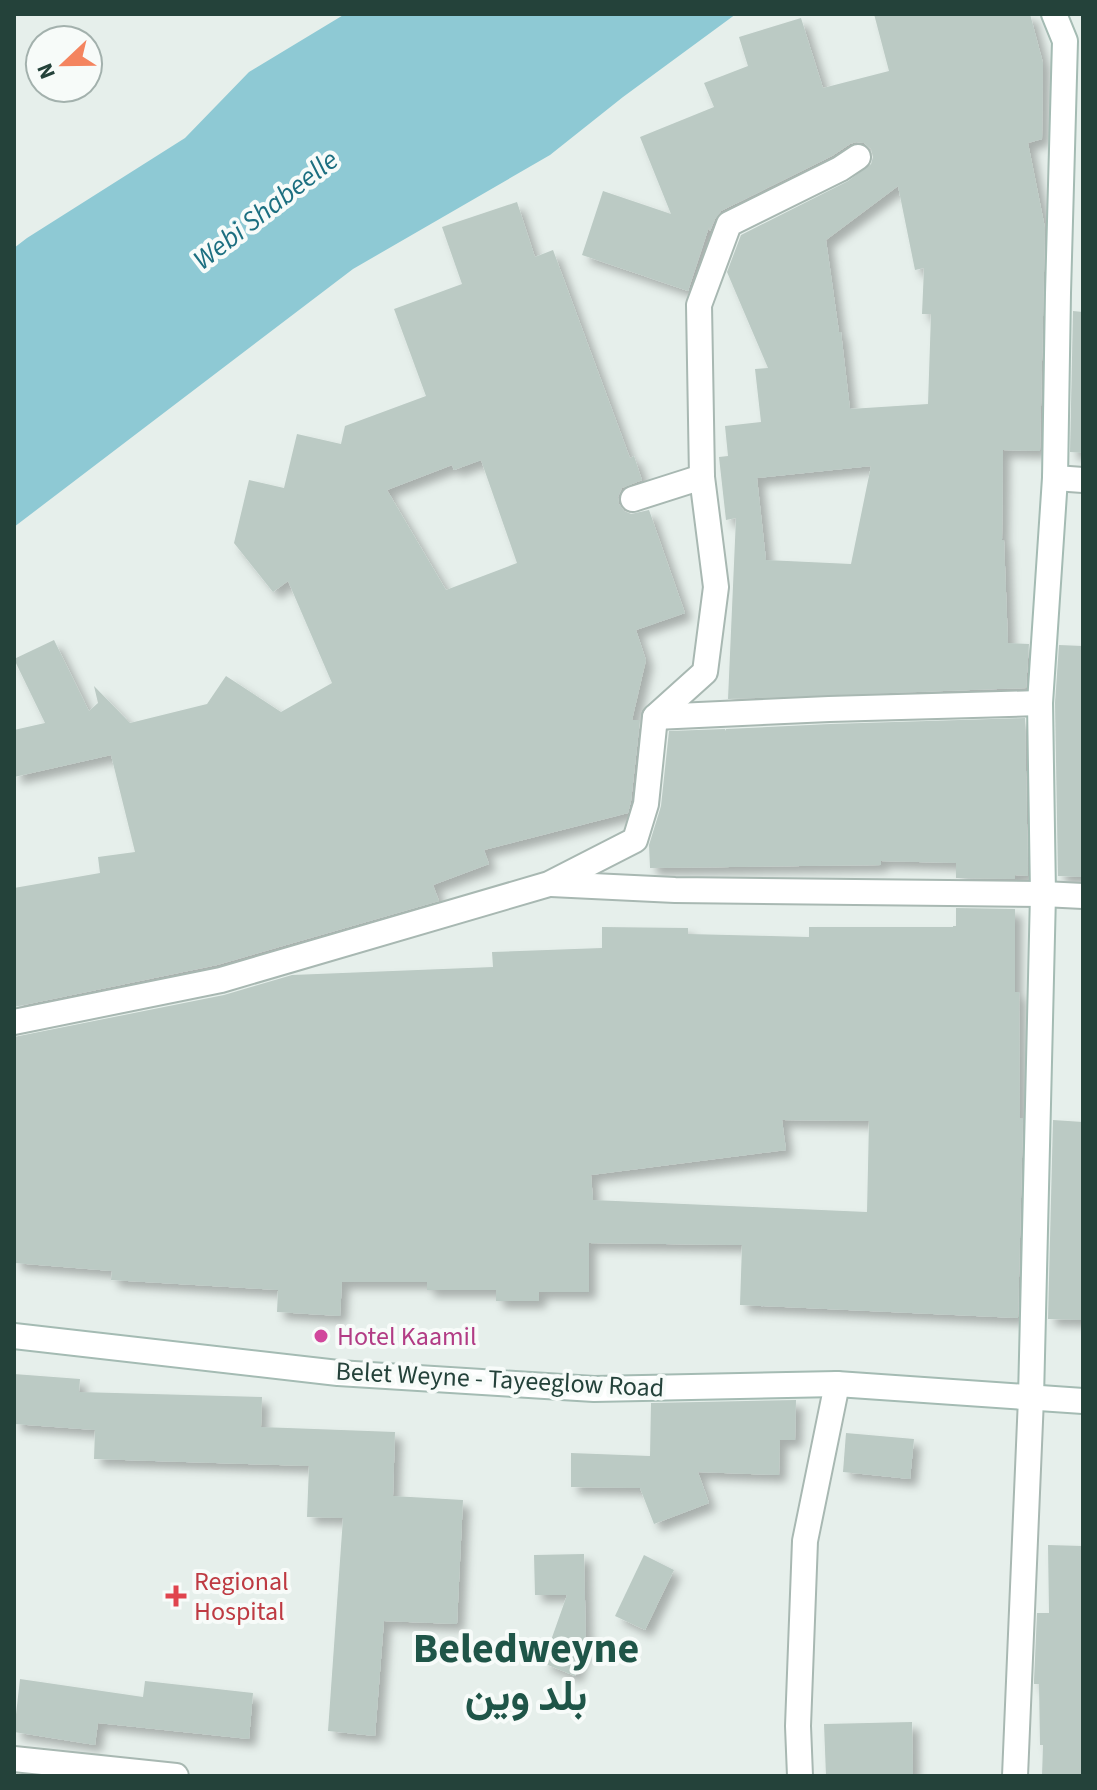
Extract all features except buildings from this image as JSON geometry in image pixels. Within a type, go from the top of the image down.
[{"type":"street","points":[[1015,1776],[1031,1398],[1043,894],[1040,703],[1055,478],[1058,293],[1074,44],[1054,14]]},
{"type":"street","points":[[14,1022],[221,980],[549,884],[635,840],[646,804],[655,717],[705,672],[716,587],[702,477],[699,305],[729,224],[858,157]]},
{"type":"street","points":[[633,499],[702,477]]},
{"type":"street","points":[[1055,478],[1083,480]]},
{"type":"street","points":[[655,717],[1040,703]]},
{"type":"street","points":[[549,884],[675,890],[1083,896]]},
{"type":"street","name":"Belet Weyne - Tayeeglow Road","points":[[14,1336],[338,1373],[579,1388],[837,1384],[1083,1401]]},
{"type":"street","points":[[800,1776],[798,1726],[805,1541],[837,1384]]},
{"type":"street","points":[[14,1759],[176,1776]]},
{"type":"water","name":"Webi Shabeelle","points":[[345,14],[736,14],[550,155],[353,269],[14,527],[14,248],[185,138],[249,72]]},
{"type":"place","name":"Hotel Kaamil","points":[[321,1336]]},
{"type":"place","name":"Regional Hospital","points":[[176,1596]]},
{"type":"district","name":"Beledweyne بلد وين","points":[[526,1671]]}]
